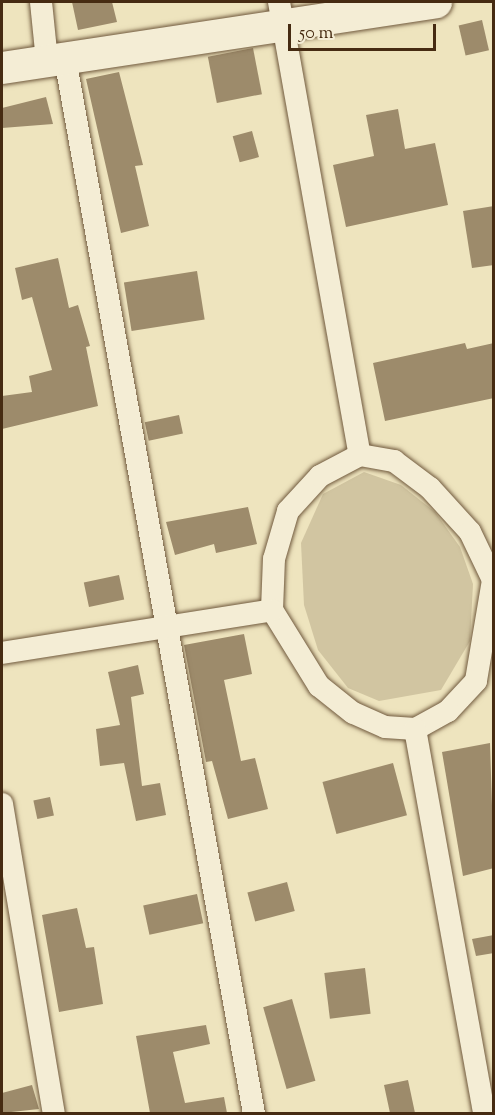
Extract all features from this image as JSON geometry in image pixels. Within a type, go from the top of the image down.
[{"type":"street","points":[[41,2],[56,60],[170,626],[254,1113]]},
{"type":"street","points":[[2,68],[56,60],[281,13],[436,2]]},
{"type":"street","points":[[281,13],[360,455]]},
{"type":"street","points":[[360,455],[394,461],[430,488],[470,532],[493,580],[476,681],[448,711],[416,729],[385,727],[353,713],[319,686],[288,644],[272,610],[274,559],[288,511],[320,476],[360,455]]},
{"type":"street","points":[[2,653],[272,610]]},
{"type":"street","points":[[416,729],[484,1113]]},
{"type":"street","points":[[2,804],[54,1113]]},
{"type":"shaded area","points":[[364,472],[401,485],[435,512],[460,547],[473,584],[470,641],[441,690],[379,701],[348,688],[318,650],[304,605],[301,543],[323,494]]},
{"type":"building","points":[[72,2],[112,2],[117,22],[78,30]]},
{"type":"building","points":[[482,20],[489,50],[466,56],[459,25]]},
{"type":"building","points":[[253,48],[262,94],[217,103],[208,57]]},
{"type":"building","points":[[119,72],[143,165],[135,166],[149,226],[121,233],[86,79]]},
{"type":"building","points":[[46,97],[53,124],[2,128],[2,108]]},
{"type":"building","points":[[398,109],[405,149],[435,143],[448,205],[346,227],[333,165],[374,156],[366,115]]},
{"type":"building","points":[[252,131],[259,157],[240,162],[233,136]]},
{"type":"building","points":[[494,206],[494,265],[472,268],[463,211]]},
{"type":"building","points":[[58,258],[69,308],[78,305],[90,346],[86,347],[98,406],[2,429],[2,396],[32,392],[29,376],[52,370],[32,297],[22,300],[15,268]]},
{"type":"building","points":[[197,271],[205,319],[132,331],[124,283]]},
{"type":"building","points":[[465,343],[467,349],[494,343],[494,398],[385,421],[373,363]]},
{"type":"building","points":[[179,415],[183,434],[149,441],[145,422]]},
{"type":"building","points":[[248,507],[257,544],[216,553],[214,544],[175,555],[166,522]]},
{"type":"building","points":[[119,575],[124,599],[89,607],[84,582]]},
{"type":"building","points":[[244,634],[252,674],[224,680],[241,761],[255,758],[268,809],[228,819],[212,761],[206,762],[184,645]]},
{"type":"building","points":[[138,665],[144,694],[131,697],[142,786],[160,783],[166,815],[136,821],[124,763],[100,766],[96,729],[120,725],[108,672]]},
{"type":"building","points":[[490,743],[494,868],[463,876],[442,752]]},
{"type":"building","points":[[393,763],[407,815],[336,834],[322,782]]},
{"type":"building","points":[[50,797],[54,816],[37,819],[33,801]]},
{"type":"building","points":[[287,882],[295,911],[255,922],[247,893]]},
{"type":"building","points":[[197,894],[203,923],[149,935],[143,905]]},
{"type":"building","points":[[77,908],[86,948],[94,947],[103,1004],[59,1012],[42,915]]},
{"type":"building","points":[[494,935],[494,953],[476,956],[472,939]]},
{"type":"building","points":[[365,968],[371,1014],[330,1019],[324,973]]},
{"type":"building","points":[[292,999],[315,1081],[287,1089],[263,1007]]},
{"type":"building","points":[[206,1025],[210,1044],[173,1052],[185,1103],[224,1097],[227,1113],[150,1113],[136,1036]]},
{"type":"building","points":[[408,1080],[415,1113],[390,1113],[384,1085]]},
{"type":"building","points":[[32,1085],[39,1109],[2,1113],[2,1093]]}]
